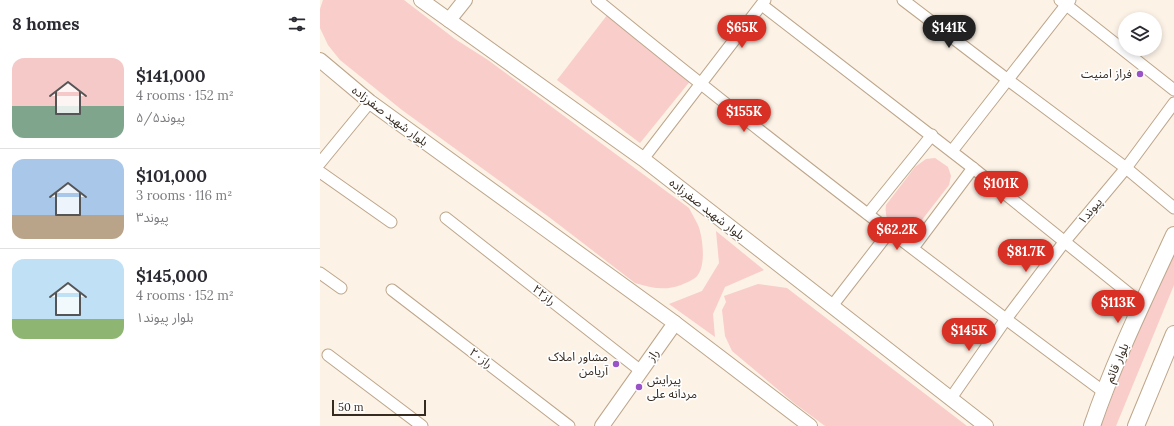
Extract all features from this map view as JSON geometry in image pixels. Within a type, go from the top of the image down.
[{"type":"main road","name":"بلوار قائم","points":[[1091,425],[1142,304],[1174,235]]},
{"type":"main road","points":[[1136,426],[1174,334]]},
{"type":"street","name":"بلوار شهید صفرزاده","points":[[421,0],[643,159],[986,426]]},
{"type":"street","points":[[450,20],[465,0]]},
{"type":"street","points":[[597,0],[700,85],[802,164],[1104,392]]},
{"type":"street","points":[[903,0],[1126,168],[1174,208]]},
{"type":"street","points":[[643,159],[764,2],[865,84],[974,168],[1142,304]]},
{"type":"street","points":[[952,151],[1008,80],[1065,2],[1174,90]]},
{"type":"street","name":"بلوار شهید صفرزاده","points":[[321,59],[370,102],[676,323],[810,426]]},
{"type":"street","points":[[320,163],[370,102]]},
{"type":"street","name":"پیوند۱","points":[[951,398],[1006,319],[1065,241],[1126,168],[1174,103]]},
{"type":"street","points":[[868,214],[932,135]]},
{"type":"street","points":[[913,248],[974,168]]},
{"type":"street","points":[[320,172],[391,222]]},
{"type":"street","name":"راز۲۲","points":[[446,218],[641,371]]},
{"type":"street","points":[[832,306],[890,231]]},
{"type":"street","points":[[320,273],[341,288]]},
{"type":"street","name":"راز۲۰","points":[[392,290],[569,426]]},
{"type":"street","name":"راز","points":[[604,425],[676,323]]},
{"type":"street","points":[[328,355],[422,426]]},
{"type":"shaded area","points":[[323,0],[404,0],[455,39],[488,60],[689,208],[700,230],[703,260],[699,274],[690,281],[669,288],[652,287],[635,283],[549,217],[402,110],[340,60],[328,45],[320,28],[320,9]]},
{"type":"shaded area","points":[[608,14],[691,80],[640,143],[557,80]]},
{"type":"shaded area","points":[[935,158],[948,167],[951,176],[949,185],[918,225],[905,229],[894,227],[887,219],[886,205],[915,167],[926,159]]},
{"type":"shaded area","points":[[716,231],[764,270],[725,287],[713,314],[715,337],[669,304],[702,291],[719,263]]},
{"type":"shaded area","points":[[1174,251],[1174,285],[1116,426],[1101,426],[1143,314]]},
{"type":"shaded area","points":[[758,284],[787,288],[967,426],[825,426],[794,403],[732,351],[725,336],[722,310],[726,302],[724,296]]},
{"type":"place","name":"فراز امنیت","points":[[1140,74]]},
{"type":"place","name":"مشاور املاک آریامن","points":[[616,364]]},
{"type":"place","name":"پیرایش مردانه علی","points":[[639,387]]}]
